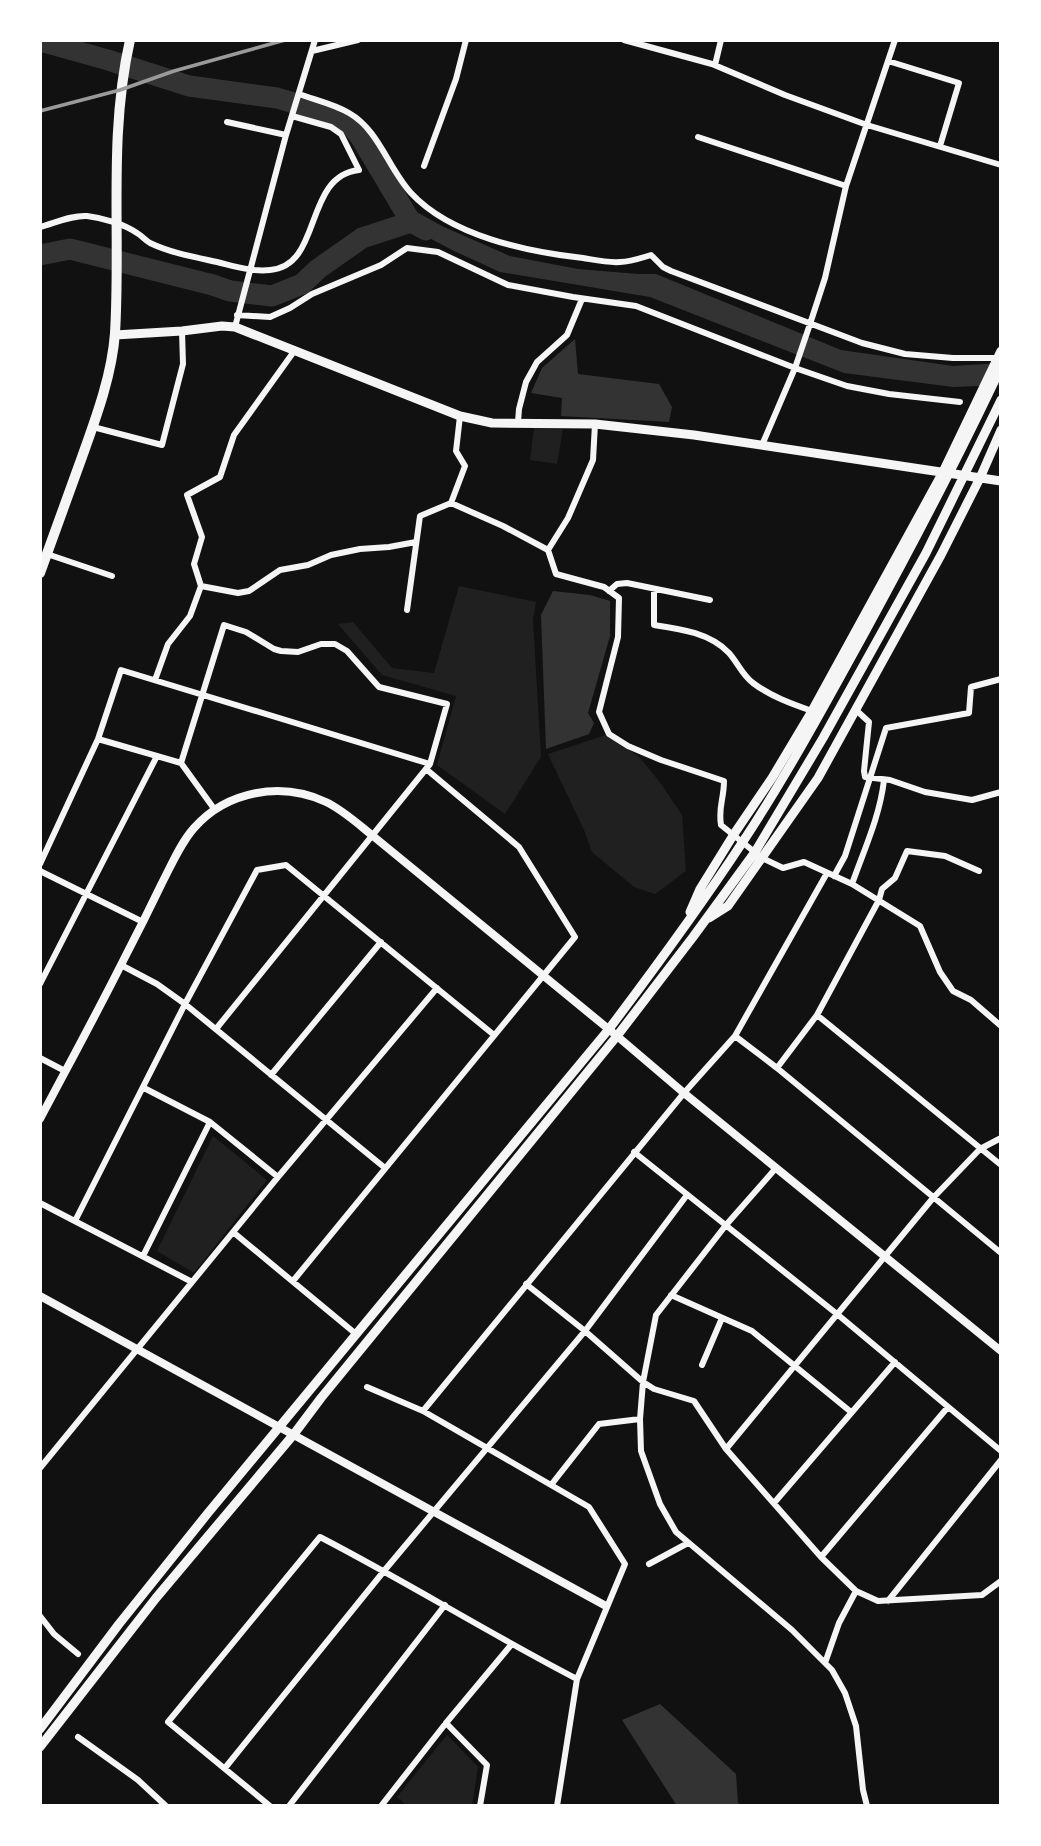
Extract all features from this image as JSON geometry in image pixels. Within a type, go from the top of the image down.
[{"type":"highway","points":[[40,573],[93,427],[115,335],[116,146],[120,90],[130,40]]},
{"type":"main road","points":[[115,335],[235,327],[460,416],[492,423],[595,424],[694,435],[1001,481]]},
{"type":"main road","points":[[684,926],[700,889],[812,711],[943,472],[975,403],[1000,359]]},
{"type":"main road","points":[[40,1729],[136,1602],[609,1029],[661,960],[742,843],[811,732],[913,545],[970,432],[1000,359]]},
{"type":"main road","points":[[40,1747],[156,1598],[294,1434],[617,1035],[705,921],[728,906],[926,553],[1001,400]]},
{"type":"main road","points":[[759,855],[818,778],[941,555],[1001,430]]},
{"type":"street","points":[[235,327],[286,135],[315,40]]},
{"type":"street","points":[[312,51],[358,40]]},
{"type":"street","points":[[424,166],[456,79],[466,40]]},
{"type":"street","points":[[624,40],[715,65],[785,95],[867,125],[1001,165]]},
{"type":"street","points":[[715,65],[721,40]]},
{"type":"street","points":[[762,445],[795,368],[810,324],[825,278],[846,186],[895,40]]},
{"type":"street","points":[[888,61],[959,83],[940,146]]},
{"type":"street","points":[[299,94],[349,112],[378,142],[412,194],[455,224],[491,239],[524,249],[619,263],[651,254],[663,267],[671,271],[862,343],[905,354],[1000,359]]},
{"type":"street","points":[[40,227],[76,216],[87,216],[136,232],[148,242],[173,252],[250,270],[272,271],[290,263],[307,241],[319,205],[333,181],[349,171],[359,170],[341,134],[331,127],[292,116]]},
{"type":"street","points":[[227,122],[286,135]]},
{"type":"street","points":[[698,137],[846,186]]},
{"type":"street","points":[[237,315],[270,317],[290,309],[312,295],[381,265],[407,248],[438,252],[508,285],[636,306],[847,386],[960,402]]},
{"type":"street","points":[[518,422],[526,382],[537,362],[567,335],[582,299]]},
{"type":"street","points":[[93,427],[162,445],[183,363],[182,331]]},
{"type":"street","points":[[155,680],[169,644],[190,616],[201,586],[194,564],[202,537],[187,495],[220,477],[234,435],[295,350]]},
{"type":"street","points":[[407,610],[420,516],[451,503],[466,466],[456,451],[460,416]]},
{"type":"street","points":[[548,550],[568,518],[593,460],[595,424]]},
{"type":"street","points":[[451,503],[548,550],[556,574],[604,587],[619,598],[618,637],[599,712],[609,734],[628,746],[661,760],[724,781],[724,795],[719,810],[721,825],[759,855],[783,868],[804,862],[852,884],[920,926],[940,972],[953,991],[971,1000],[1001,1026]]},
{"type":"street","points":[[201,586],[238,593],[249,591],[280,570],[308,565],[331,555],[416,542]]},
{"type":"street","points":[[47,554],[112,576]]},
{"type":"street","points":[[609,591],[617,584],[627,583],[710,600]]},
{"type":"street","points":[[654,589],[654,625],[690,630],[708,639],[729,653],[753,683],[785,702],[812,711]]},
{"type":"street","points":[[181,763],[224,625],[247,632],[281,651],[299,652],[321,644],[335,644],[347,651],[379,687],[447,704],[428,766],[216,1029]]},
{"type":"street","points":[[40,864],[98,739],[121,670],[428,766],[519,847],[575,937],[293,1281]]},
{"type":"street","points":[[834,876],[845,856],[886,728],[969,713],[971,687],[1001,679]]},
{"type":"street","points":[[856,710],[869,722],[865,777],[890,780],[925,792],[972,800],[1001,792]]},
{"type":"street","points":[[98,739],[181,763],[215,810]]},
{"type":"street","points":[[40,984],[157,756]]},
{"type":"street","points":[[852,884],[873,823],[884,780]]},
{"type":"street","points":[[40,1119],[194,828],[215,810],[241,797],[277,791],[301,793],[340,810],[373,836],[1001,1352]]},
{"type":"street","points":[[777,1068],[817,1015],[879,900],[882,889],[895,878],[907,851],[944,856],[979,871]]},
{"type":"street","points":[[75,1221],[257,870],[286,865],[494,1035]]},
{"type":"street","points":[[40,872],[143,922]]},
{"type":"street","points":[[422,1411],[634,1152],[735,1036],[827,873]]},
{"type":"street","points":[[271,1075],[381,942]]},
{"type":"street","points":[[121,965],[157,984],[186,1004],[385,1168]]},
{"type":"street","points":[[40,1468],[437,988]]},
{"type":"street","points":[[817,1015],[1001,1166]]},
{"type":"street","points":[[735,1036],[1001,1253]]},
{"type":"street","points":[[40,1058],[65,1071]]},
{"type":"street","points":[[144,1088],[210,1122],[278,1177]]},
{"type":"street","points":[[143,1256],[210,1122]]},
{"type":"street","points":[[726,1449],[933,1198],[980,1149],[1001,1138]]},
{"type":"street","points":[[634,1152],[837,1314],[1001,1451]]},
{"type":"street","points":[[776,1168],[726,1225],[656,1315],[643,1382],[640,1451],[656,1494],[676,1532],[792,1630],[832,1670],[845,1693],[856,1726],[867,1806]]},
{"type":"street","points":[[225,1768],[384,1571],[585,1331],[687,1195]]},
{"type":"street","points":[[40,1203],[192,1282]]},
{"type":"street","points":[[233,1232],[356,1334]]},
{"type":"street","points":[[526,1284],[643,1382],[654,1389],[694,1401],[726,1449],[821,1557],[856,1591],[878,1601],[982,1595],[1001,1581]]},
{"type":"street","points":[[671,1295],[752,1331],[851,1412]]},
{"type":"street","points":[[40,1296],[606,1606]]},
{"type":"street","points":[[702,1365],[722,1318]]},
{"type":"street","points":[[774,1503],[894,1362]]},
{"type":"street","points":[[367,1387],[422,1411],[589,1507],[625,1564],[577,1679],[557,1806]]},
{"type":"street","points":[[821,1557],[948,1407]]},
{"type":"street","points":[[551,1485],[599,1424],[640,1419]]},
{"type":"street","points":[[888,1601],[1001,1460]]},
{"type":"street","points":[[270,1806],[168,1722],[320,1537],[445,1605],[511,1645],[577,1679]]},
{"type":"street","points":[[649,1564],[688,1543]]},
{"type":"street","points":[[825,1663],[839,1622],[856,1591]]},
{"type":"street","points":[[289,1806],[445,1605]]},
{"type":"street","points":[[40,1616],[54,1634],[78,1654]]},
{"type":"street","points":[[381,1806],[511,1645]]},
{"type":"street","points":[[446,1723],[487,1765],[480,1806]]},
{"type":"street","points":[[78,1737],[138,1780],[166,1806]]},
{"type":"street","points":[[387,1799],[394,1806]]},
{"type":"shaded area","points":[[413,210],[510,256],[578,269],[656,274],[841,350],[953,366],[1001,363],[1001,385],[953,387],[844,373],[650,297],[500,272],[416,231],[402,230],[399,214]]},
{"type":"shaded area","points":[[575,339],[578,374],[659,384],[672,407],[669,422],[561,416],[562,398],[531,393],[542,368]]},
{"type":"shaded area","points":[[534,428],[563,429],[557,464],[530,460]]},
{"type":"shaded area","points":[[459,586],[536,602],[533,620],[541,757],[505,814],[437,765],[456,696],[382,675],[338,624],[353,622],[392,668],[434,673]]},
{"type":"shaded area","points":[[553,591],[590,595],[610,601],[610,636],[588,713],[594,723],[589,734],[546,749],[541,615]]},
{"type":"shaded area","points":[[609,734],[640,758],[682,815],[686,871],[655,894],[634,887],[592,852],[548,754]]},
{"type":"shaded area","points":[[213,1136],[267,1180],[194,1273],[157,1251]]},
{"type":"shaded area","points":[[660,1704],[736,1774],[738,1803],[743,1806],[677,1806],[622,1720]]},
{"type":"shaded area","points":[[447,1735],[478,1767],[472,1806],[407,1806],[397,1797]]},
{"type":"waterway","points":[[40,41],[189,86],[277,98],[325,112],[348,122],[361,138],[411,222]]},
{"type":"waterway","points":[[40,255],[70,249],[230,291],[272,296],[302,284],[318,269],[362,238],[411,222],[426,230]]},
{"type":"railway","points":[[40,111],[285,40]]}]
